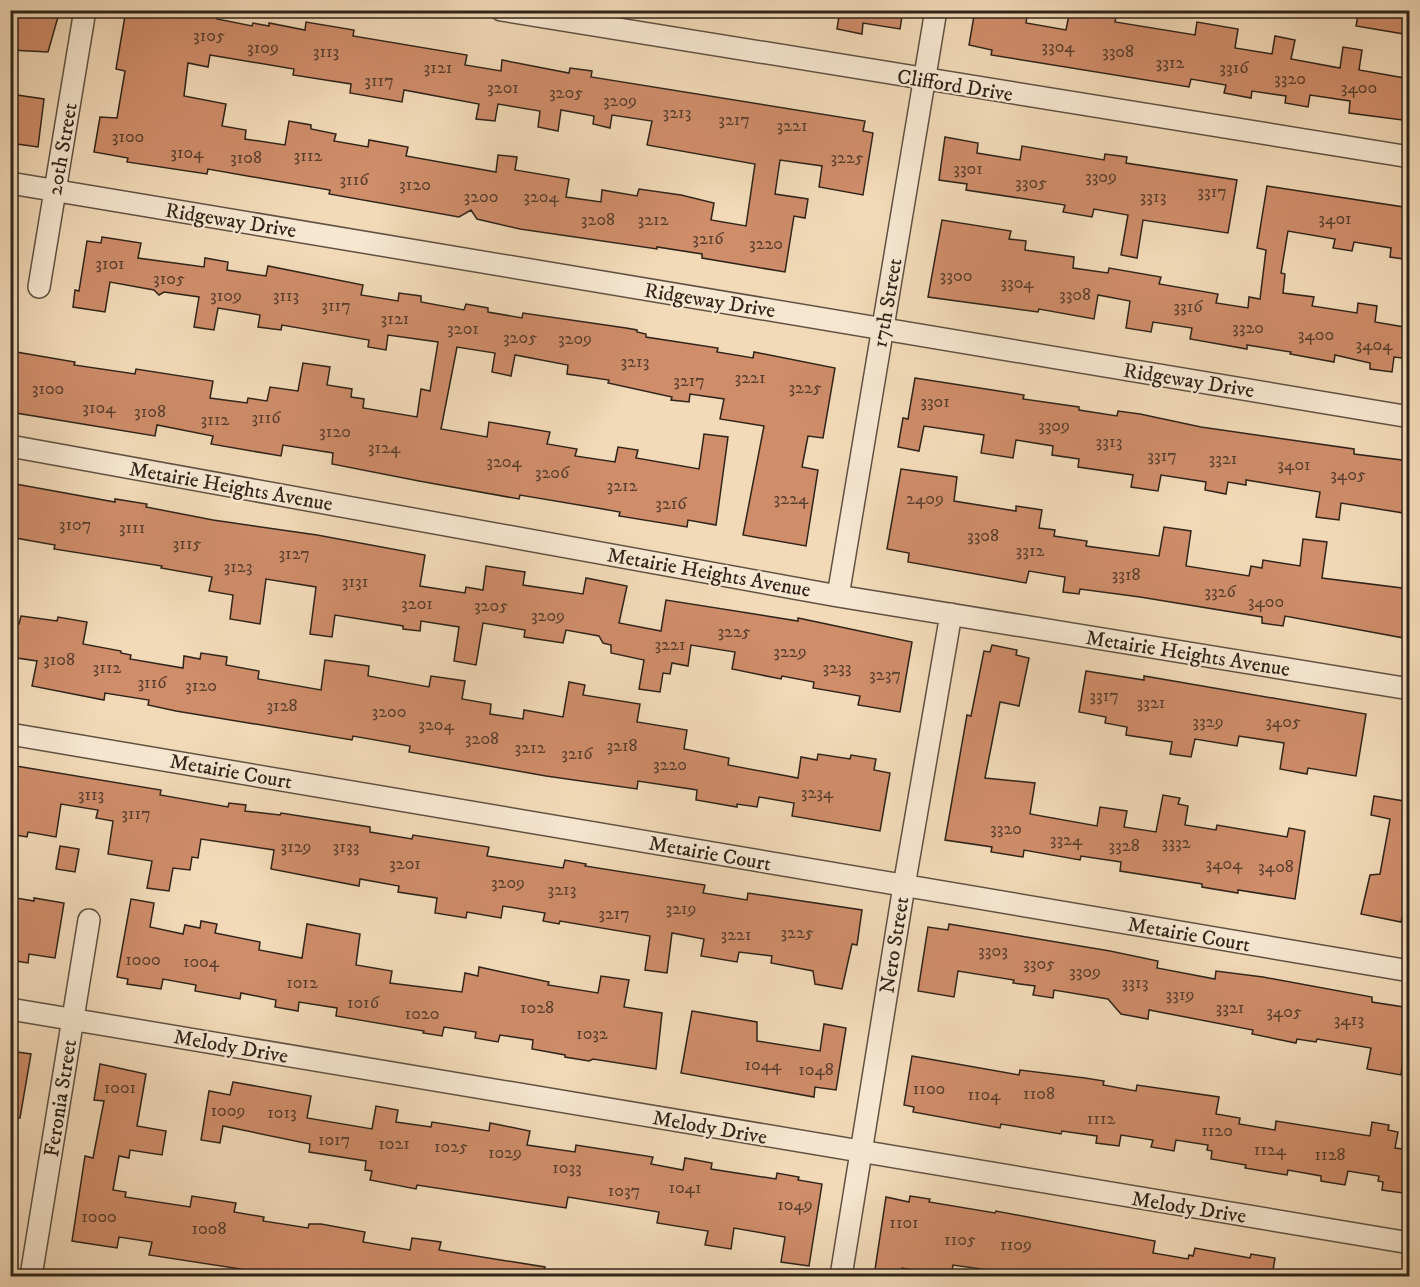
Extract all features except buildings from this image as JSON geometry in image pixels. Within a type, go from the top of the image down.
[{"type":"street","name":"20th Street","points":[[39,287],[85,10]]},
{"type":"street","name":"Clifford Drive","points":[[501,10],[1410,157]]},
{"type":"street","name":"17th Street","points":[[838,596],[936,10]]},
{"type":"street","name":"Ridgeway Drive","points":[[10,183],[1410,417]]},
{"type":"street","name":"Metairie Heights Avenue","points":[[10,446],[838,596],[1410,689]]},
{"type":"street","name":"Nero Street","points":[[841,1276],[951,614]]},
{"type":"street","name":"Metairie Court","points":[[10,734],[1410,971]]},
{"type":"street","name":"Feronia Street","points":[[31,1276],[89,920]]},
{"type":"street","name":"Melody Drive","points":[[10,1010],[1410,1243]]}]
